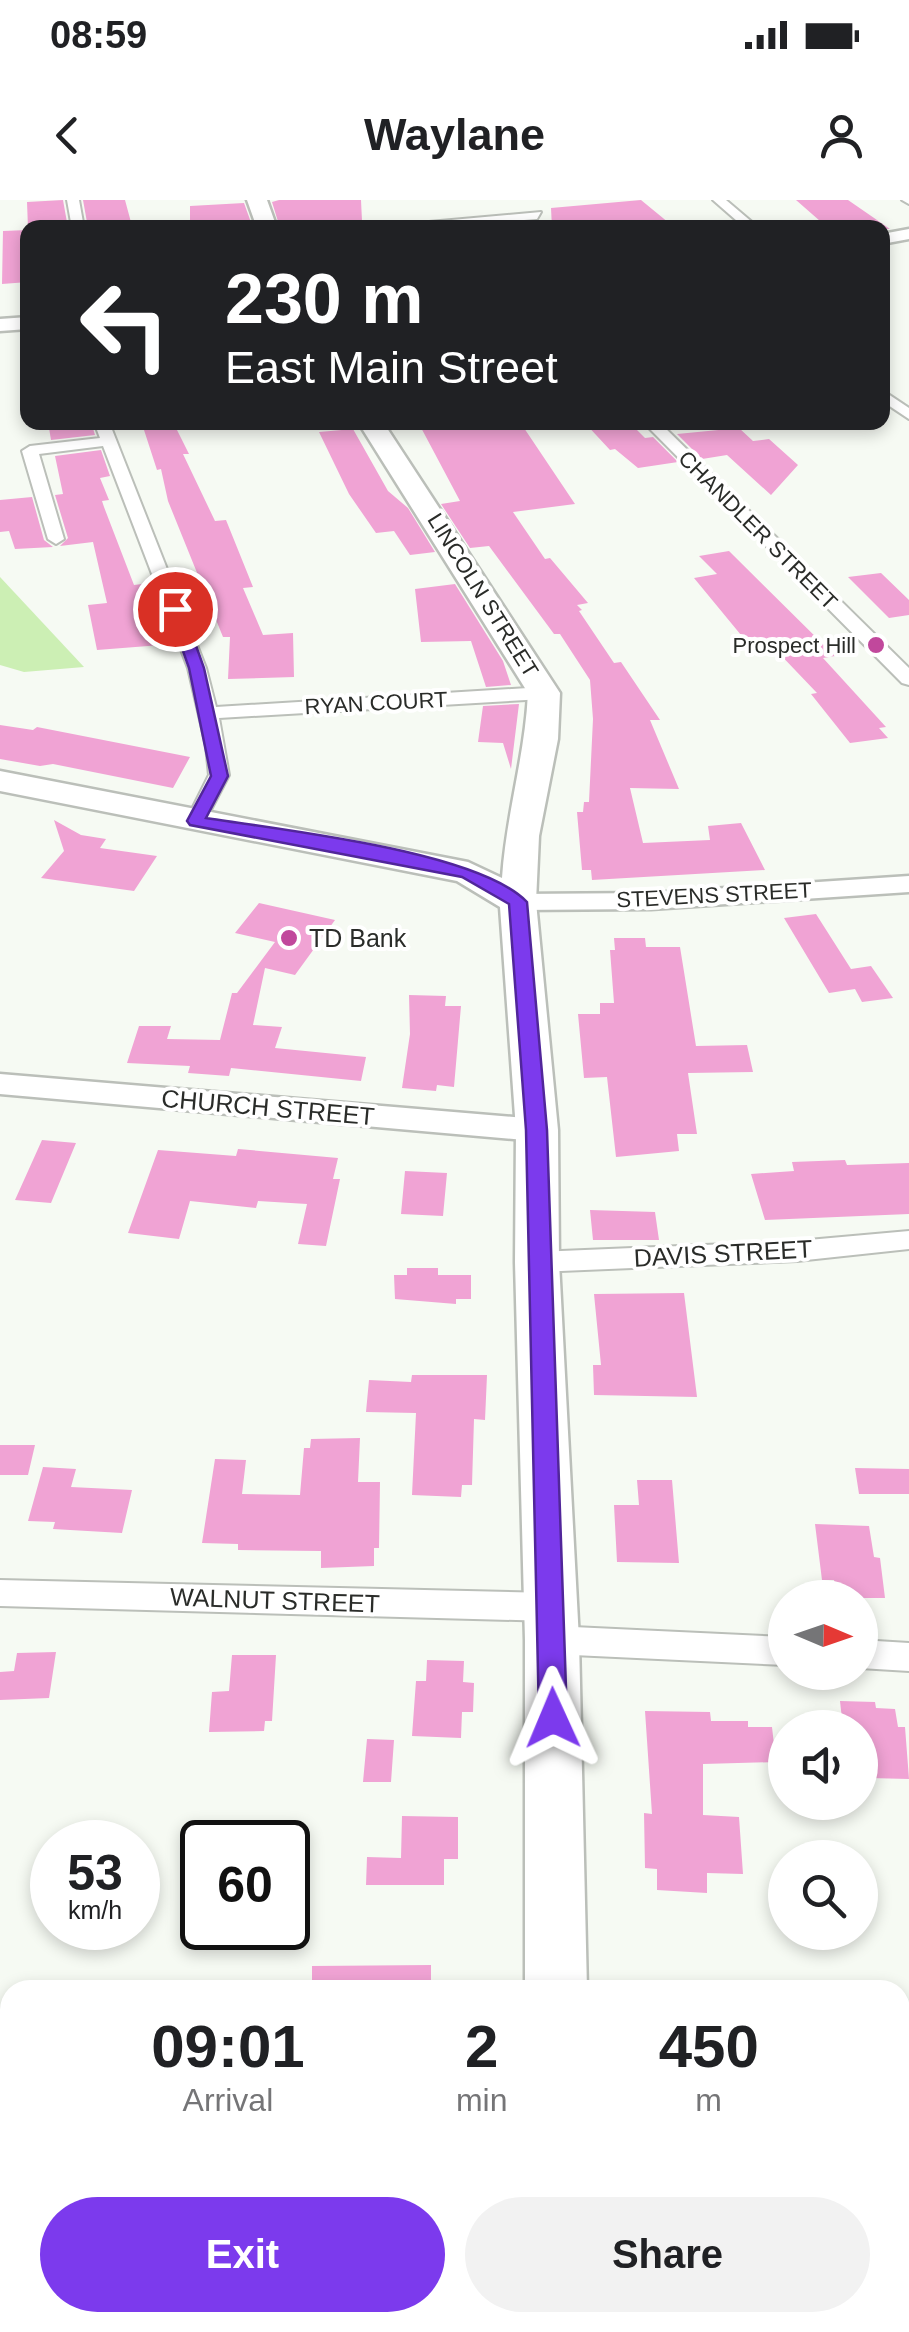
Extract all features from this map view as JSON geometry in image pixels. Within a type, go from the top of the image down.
[{"type":"main road","name":"LINCOLN STREET","points":[[375,430],[544,693],[542,740],[522,836],[518,902],[536,1130],[551,1624],[556,1980]]},
{"type":"main road","points":[[0,781],[468,873],[518,902]]},
{"type":"street","points":[[523,200],[541,220]]},
{"type":"street","points":[[720,200],[744,220]]},
{"type":"street","points":[[472,220],[537,215]]},
{"type":"street","name":"CHANDLER STREET","points":[[658,430],[909,679]]},
{"type":"street","points":[[56,539],[30,451],[105,432],[192,653],[208,713],[220,776],[196,821]]},
{"type":"street","name":"RYAN COURT","points":[[208,713],[544,693]]},
{"type":"street","name":"STEVENS STREET","points":[[518,902],[651,902],[909,884]]},
{"type":"street","name":"CHURCH STREET","points":[[0,1084],[536,1130]]},
{"type":"street","name":"DAVIS STREET","points":[[538,1262],[797,1250],[909,1240]]},
{"type":"street","name":"WALNUT STREET","points":[[0,1593],[551,1624],[768,1649]]},
{"type":"street","points":[[878,1655],[909,1657]]},
{"type":"green space","points":[[0,577],[84,667],[24,672],[0,665]]},
{"type":"building","points":[[63,200],[67,220],[28,220],[27,202]]},
{"type":"building","points":[[83,200],[125,200],[130,220],[87,220]]},
{"type":"building","points":[[361,200],[362,220],[278,220],[272,202]]},
{"type":"building","points":[[641,200],[665,220],[552,220],[551,208]]},
{"type":"building","points":[[796,200],[848,200],[877,220],[819,220]]},
{"type":"building","points":[[244,203],[250,220],[190,220],[190,206]]},
{"type":"building","points":[[20,230],[20,283],[2,284],[3,231]]},
{"type":"building","points":[[49,430],[93,430],[95,435],[51,440]]},
{"type":"building","points":[[144,430],[177,430],[189,454],[183,454],[215,521],[226,520],[253,587],[243,588],[263,635],[293,633],[294,677],[228,679],[230,637],[223,637]]},
{"type":"building","points":[[354,430],[388,491],[408,508],[435,552],[410,555],[394,531],[376,533],[349,494],[319,432]]},
{"type":"building","points":[[422,430],[525,430],[575,504],[513,512],[545,559],[550,558],[588,603],[577,605],[582,610],[579,611],[614,663],[621,662],[660,720],[650,720],[679,789],[630,788],[643,843],[710,840],[708,826],[741,823],[765,870],[592,880],[591,870],[582,870],[577,812],[583,812],[584,802],[589,802],[593,719],[590,680],[560,634],[554,634],[489,546],[470,548],[441,504],[460,501]]},
{"type":"building","points":[[591,430],[637,430],[645,438],[653,437],[678,462],[638,468],[615,449],[610,450]]},
{"type":"building","points":[[741,430],[753,441],[769,439],[798,465],[771,495],[727,455],[702,459],[677,434]]},
{"type":"building","points":[[101,450],[110,476],[100,478],[109,500],[102,501],[134,585],[142,584],[161,645],[97,650],[88,605],[107,603],[93,542],[60,546],[68,538],[55,495],[63,494],[55,456]]},
{"type":"building","points":[[32,497],[44,540],[53,547],[15,549],[9,531],[0,532],[0,500]]},
{"type":"building","points":[[729,551],[835,656],[823,658],[886,727],[879,728],[888,738],[850,743],[811,694],[817,693],[774,648],[755,652],[694,578],[717,574],[699,556]]},
{"type":"building","points":[[881,573],[909,600],[909,615],[889,618],[848,577]]},
{"type":"building","points":[[455,584],[503,661],[511,685],[486,687],[471,641],[421,642],[415,589]]},
{"type":"building","points":[[519,704],[511,769],[503,743],[478,742],[483,706]]},
{"type":"building","points":[[0,725],[33,730],[37,727],[190,757],[173,788],[53,764],[40,766],[0,759]]},
{"type":"building","points":[[54,820],[81,835],[106,839],[100,848],[157,856],[134,891],[41,878],[64,851]]},
{"type":"building","points":[[259,903],[335,920],[295,975],[265,968],[253,1025],[282,1027],[275,1048],[366,1057],[361,1081],[231,1068],[229,1076],[188,1073],[190,1066],[127,1063],[139,1026],[171,1026],[167,1039],[220,1040],[232,993],[237,993],[275,942],[235,933]]},
{"type":"building","points":[[816,914],[851,969],[871,966],[893,998],[862,1002],[855,989],[829,993],[784,918]]},
{"type":"building","points":[[614,938],[645,938],[646,947],[680,947],[696,1046],[747,1045],[753,1072],[688,1073],[697,1134],[677,1134],[679,1151],[616,1157],[607,1077],[584,1078],[578,1014],[600,1014],[600,1003],[614,1003],[610,950],[615,950]]},
{"type":"building","points":[[409,995],[446,996],[445,1006],[461,1006],[454,1087],[437,1085],[436,1091],[402,1088],[410,1034]]},
{"type":"building","points":[[42,1140],[76,1143],[51,1203],[15,1200]]},
{"type":"building","points":[[238,1149],[338,1158],[333,1179],[340,1179],[326,1246],[298,1244],[307,1204],[258,1201],[256,1208],[190,1201],[179,1239],[128,1233],[158,1150],[236,1156]]},
{"type":"building","points":[[845,1160],[847,1165],[909,1163],[909,1214],[765,1220],[751,1174],[794,1171],[792,1162]]},
{"type":"building","points":[[405,1171],[447,1173],[443,1216],[401,1214]]},
{"type":"building","points":[[590,1210],[655,1212],[659,1240],[593,1240]]},
{"type":"building","points":[[407,1268],[438,1268],[438,1275],[471,1275],[471,1299],[456,1299],[456,1304],[395,1299],[394,1275],[407,1275]]},
{"type":"building","points":[[684,1293],[697,1397],[594,1395],[593,1365],[601,1365],[594,1294]]},
{"type":"building","points":[[412,1375],[487,1375],[485,1420],[474,1419],[472,1485],[462,1485],[461,1497],[412,1495],[416,1413],[366,1412],[369,1380],[411,1382]]},
{"type":"building","points":[[360,1438],[358,1482],[380,1482],[379,1548],[374,1548],[374,1566],[321,1568],[321,1551],[238,1550],[238,1544],[202,1543],[215,1459],[246,1460],[242,1494],[300,1495],[304,1448],[310,1448],[311,1439]]},
{"type":"building","points":[[0,1445],[35,1445],[28,1475],[0,1475]]},
{"type":"building","points":[[43,1467],[76,1469],[71,1487],[132,1490],[122,1533],[53,1529],[55,1522],[28,1521]]},
{"type":"building","points":[[855,1468],[909,1469],[909,1494],[859,1494]]},
{"type":"building","points":[[637,1480],[672,1480],[679,1563],[617,1562],[614,1505],[639,1505]]},
{"type":"building","points":[[815,1524],[869,1526],[874,1557],[880,1558],[885,1598],[878,1598],[878,1580],[822,1580]]},
{"type":"building","points":[[56,1652],[49,1698],[0,1700],[0,1672],[14,1671],[17,1653]]},
{"type":"building","points":[[232,1655],[276,1655],[272,1721],[265,1721],[264,1731],[209,1732],[212,1692],[229,1691]]},
{"type":"building","points":[[427,1660],[464,1661],[463,1682],[474,1683],[473,1712],[462,1712],[461,1738],[412,1736],[416,1681],[426,1681]]},
{"type":"building","points":[[840,1701],[875,1702],[876,1708],[895,1709],[898,1727],[905,1727],[909,1779],[878,1778],[878,1710],[841,1710]]},
{"type":"building","points":[[645,1711],[710,1712],[711,1721],[748,1721],[748,1727],[768,1727],[768,1762],[703,1764],[703,1815],[739,1817],[743,1874],[707,1873],[707,1893],[657,1890],[657,1869],[645,1868],[644,1813],[652,1814]]},
{"type":"building","points":[[367,1739],[394,1740],[391,1782],[363,1782]]},
{"type":"building","points":[[402,1816],[458,1817],[458,1859],[444,1859],[444,1885],[366,1885],[367,1857],[401,1858]]},
{"type":"building","points":[[431,1965],[431,1980],[312,1980],[312,1966]]},
{"type":"place","name":"Prospect Hill","points":[[876,645]]},
{"type":"place","name":"TD Bank","points":[[289,938]]},
{"type":"route","points":[[175,609],[197,668],[220,776],[196,821],[340,845],[468,873],[518,902],[536,1130],[553,1718]]}]
